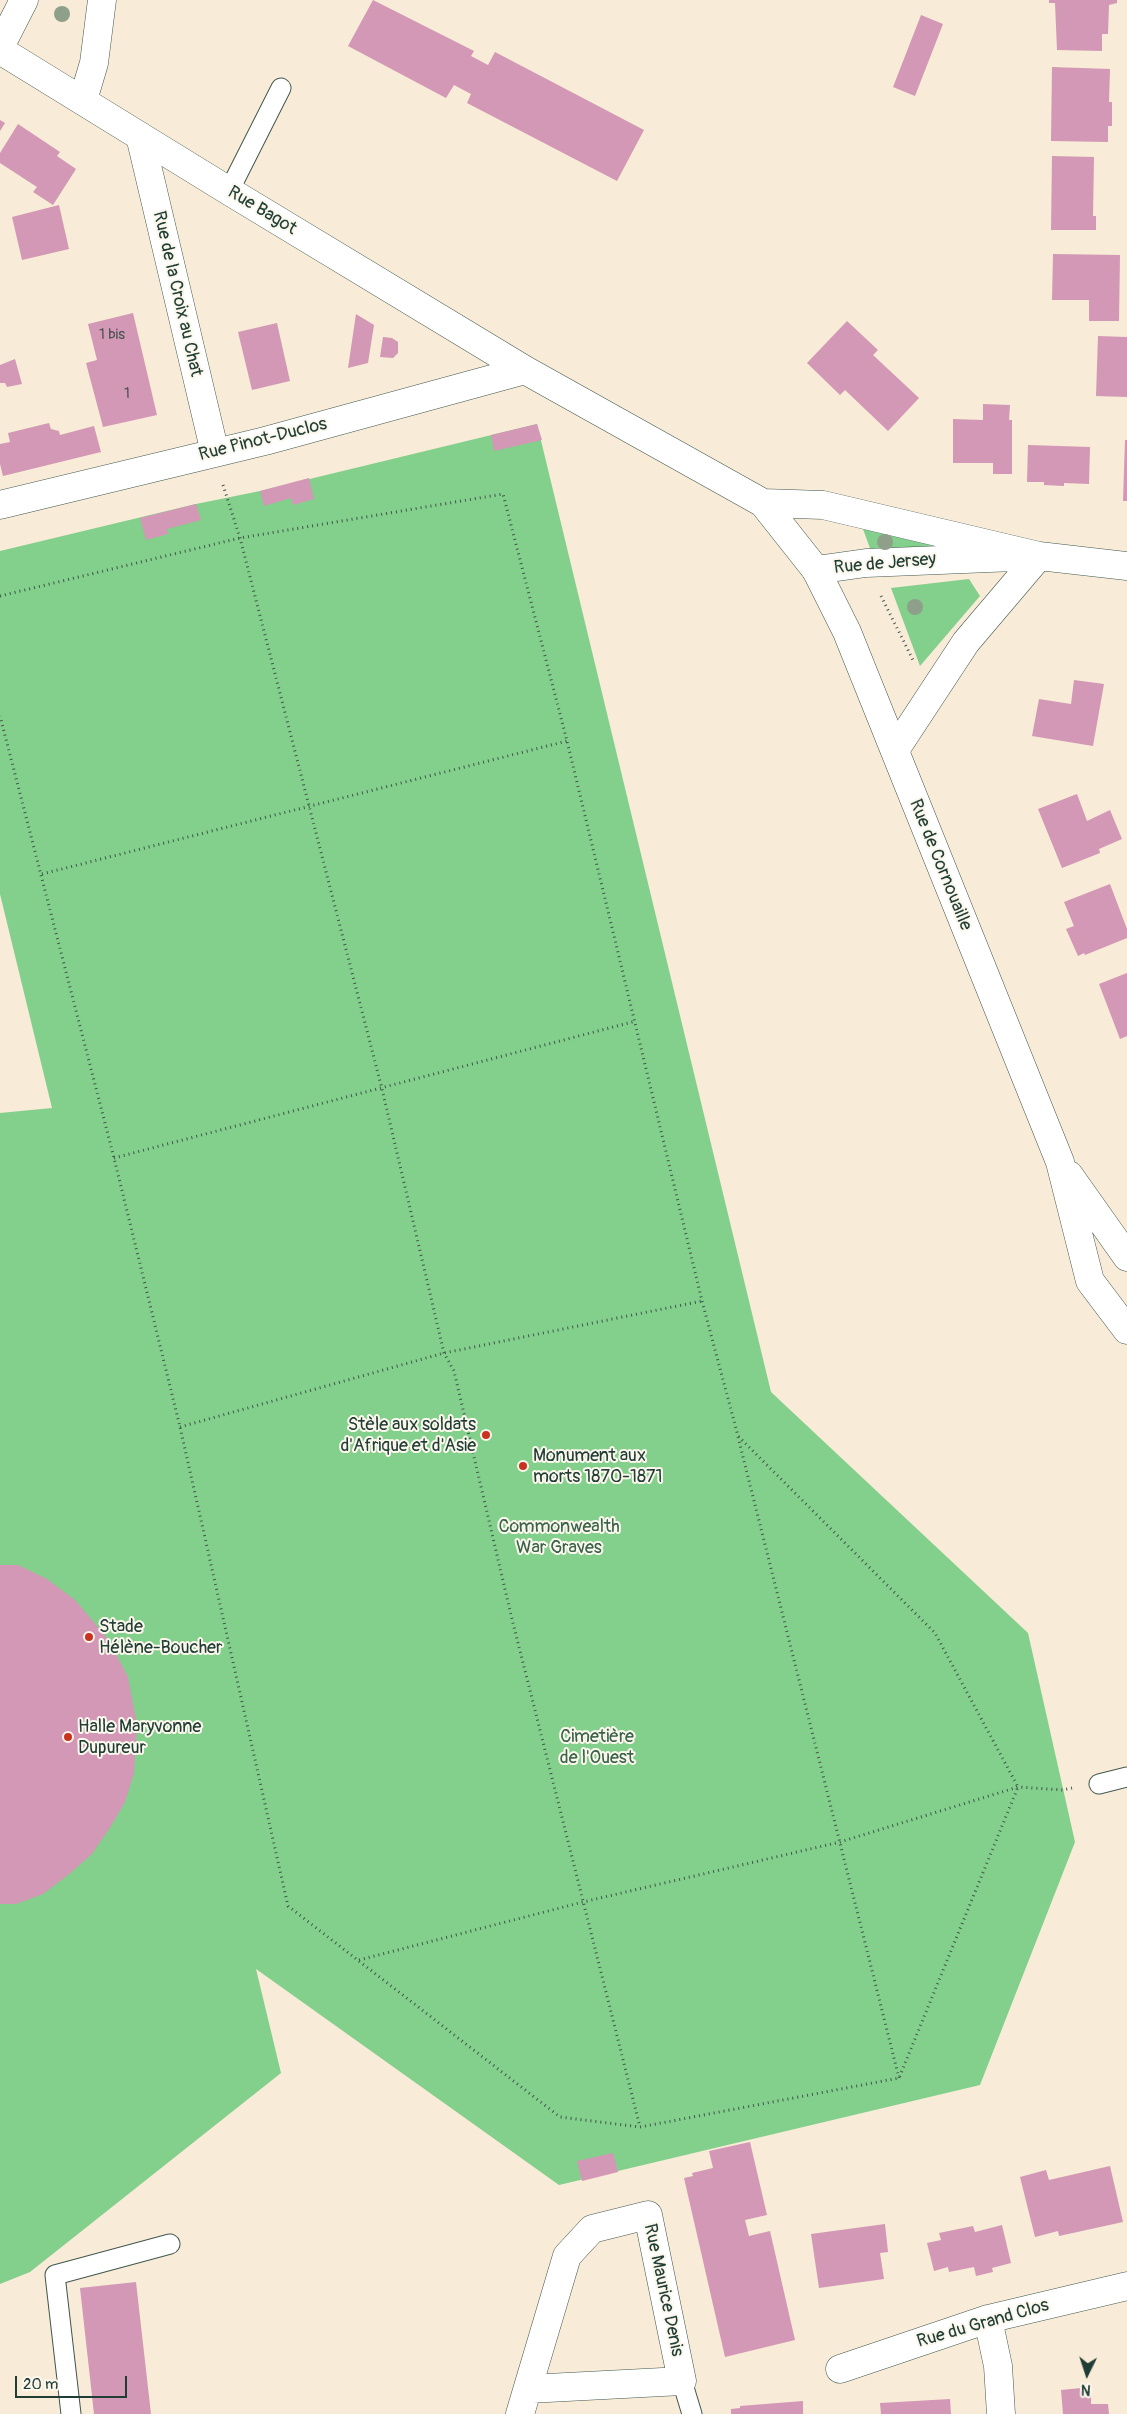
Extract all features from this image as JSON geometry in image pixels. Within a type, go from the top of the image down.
[{"type":"street","points":[[0,48],[24,0]]},
{"type":"street","points":[[83,100],[94,63],[102,0]]},
{"type":"street","name":"Rue Bagot","points":[[0,48],[229,191],[525,370]]},
{"type":"street","name":"Rue de la Croix au Chat","points":[[140,136],[215,453]]},
{"type":"street","name":"Rue Pinot-Duclos","points":[[0,505],[215,453],[525,370]]},
{"type":"street","name":"Rue de Jersey","points":[[525,370],[702,467],[763,503],[816,570],[866,563],[1039,556]]},
{"type":"street","name":"Rue de Jersey","points":[[763,503],[823,505],[1039,556],[1127,566]]},
{"type":"street","points":[[895,750],[966,642],[1039,556]]},
{"type":"street","name":"Rue de Cornouaille","points":[[816,570],[847,632],[1060,1162],[1090,1281],[1127,1330]]},
{"type":"street","name":"Rue de Cornouaille","points":[[1060,1162],[1127,1257]]},
{"type":"street","name":"Rue Maurice Denis","points":[[648,2215],[682,2382],[524,2401],[567,2256],[592,2229],[648,2215]]},
{"type":"street","name":"Rue du Grand Clos","points":[[840,2369],[988,2319],[1127,2286]]},
{"type":"street","points":[[988,2319],[998,2366],[1001,2414]]},
{"type":"lane","points":[[229,191],[281,88]]},
{"type":"lane","points":[[1099,1784],[1127,1778]]},
{"type":"lane","points":[[71,2414],[55,2275],[170,2244]]},
{"type":"lane","points":[[682,2382],[692,2414]]},
{"type":"path","points":[[215,453],[240,538],[382,1090],[444,1352],[454,1371],[511,1615],[640,2127]]},
{"type":"path","points":[[0,596],[240,538],[503,494],[568,741],[702,1301],[738,1436],[899,2078]]},
{"type":"path","points":[[866,563],[931,696]]},
{"type":"path","points":[[0,716],[114,1158],[180,1427],[288,1906],[560,2117],[640,2127],[899,2078]]},
{"type":"path","points":[[42,874],[568,741]]},
{"type":"path","points":[[114,1158],[382,1090],[636,1021]]},
{"type":"path","points":[[180,1427],[444,1352],[702,1301]]},
{"type":"path","points":[[738,1436],[935,1633],[1018,1787]]},
{"type":"path","points":[[358,1960],[583,1902],[840,1842],[1018,1787],[1063,1790],[1099,1784]]},
{"type":"path","points":[[899,2078],[1018,1787]]},
{"type":"green space","name":"Cimetière de l'Ouest","points":[[537,424],[771,1392],[1028,1633],[1075,1842],[980,2085],[559,2185],[256,1969],[281,2073],[30,2272],[0,2284],[0,1113],[52,1108],[0,894],[0,551]]},
{"type":"green space","points":[[863,529],[945,548],[871,551]]},
{"type":"green space","points":[[969,579],[980,596],[920,666],[891,588]]},
{"type":"building","points":[[373,0],[474,51],[471,56],[488,65],[495,52],[644,130],[617,181],[467,103],[471,94],[454,85],[446,98],[348,46]]},
{"type":"building","points":[[1049,0],[1117,0],[1117,3],[1109,5],[1108,34],[1102,34],[1102,51],[1057,50],[1055,3],[1049,3]]},
{"type":"building","points":[[921,15],[943,24],[915,96],[893,87]]},
{"type":"building","points":[[1052,67],[1110,69],[1109,102],[1112,102],[1112,126],[1108,126],[1108,142],[1051,141]]},
{"type":"building","points":[[0,120],[5,123],[0,131]]},
{"type":"building","points":[[18,124],[60,152],[57,156],[76,169],[53,205],[33,192],[37,187],[0,163],[0,153]]},
{"type":"building","points":[[1052,156],[1094,157],[1093,216],[1096,216],[1096,230],[1051,230]]},
{"type":"building","points":[[59,205],[69,249],[22,260],[12,217]]},
{"type":"building","points":[[1053,254],[1120,255],[1119,321],[1089,321],[1089,300],[1052,300]]},
{"type":"building","points":[[133,313],[157,415],[103,427],[86,363],[97,360],[88,324]]},
{"type":"building","points":[[356,314],[374,325],[368,363],[348,368]]},
{"type":"building","points":[[847,321],[878,350],[873,355],[919,398],[888,431],[845,390],[840,395],[807,363]]},
{"type":"building","points":[[277,323],[290,381],[252,390],[238,332]]},
{"type":"building","points":[[1098,336],[1127,337],[1127,397],[1096,396]]},
{"type":"building","points":[[383,337],[392,338],[398,342],[398,353],[393,358],[380,357]]},
{"type":"building","points":[[15,359],[22,384],[7,387],[5,383],[0,383],[0,365]]},
{"type":"building","points":[[983,404],[1010,405],[1009,420],[1012,420],[1012,474],[993,474],[993,463],[953,463],[953,419],[983,420]]},
{"type":"building","points":[[49,423],[51,429],[59,431],[60,435],[94,426],[101,452],[3,476],[0,464],[0,444],[10,442],[8,433]]},
{"type":"building","points":[[537,424],[542,440],[494,451],[491,435]]},
{"type":"building","points":[[1125,440],[1127,440],[1127,501],[1123,501]]},
{"type":"building","points":[[1028,445],[1090,447],[1089,484],[1064,483],[1064,486],[1044,485],[1044,482],[1027,482]]},
{"type":"building","points":[[309,478],[314,499],[293,505],[291,498],[264,506],[260,491]]},
{"type":"building","points":[[196,504],[201,520],[167,529],[168,534],[146,540],[140,518]]},
{"type":"building","points":[[1074,680],[1104,684],[1093,746],[1032,736],[1039,699],[1071,704]]},
{"type":"building","points":[[1077,794],[1087,821],[1110,810],[1122,839],[1099,849],[1100,853],[1062,868],[1038,809]]},
{"type":"building","points":[[1110,884],[1127,929],[1127,938],[1078,956],[1066,929],[1074,926],[1064,902]]},
{"type":"building","points":[[1127,973],[1127,1036],[1120,1039],[1099,984]]},
{"type":"building","name":"Halle Maryvonne Dupureur","points":[[0,1565],[18,1565],[47,1579],[75,1600],[108,1639],[128,1677],[137,1725],[134,1773],[125,1802],[111,1826],[92,1854],[68,1875],[43,1894],[16,1904],[0,1904]]},
{"type":"building","points":[[750,2142],[767,2215],[745,2220],[749,2236],[770,2231],[795,2340],[725,2357],[684,2178],[693,2176],[692,2173],[713,2168],[709,2151]]},
{"type":"building","points":[[613,2153],[618,2172],[582,2181],[577,2161]]},
{"type":"building","points":[[1110,2166],[1123,2222],[1059,2236],[1058,2231],[1035,2237],[1020,2177],[1046,2170],[1049,2180]]},
{"type":"building","points":[[885,2224],[888,2252],[880,2253],[884,2279],[819,2288],[811,2234]]},
{"type":"building","points":[[1002,2225],[1011,2263],[992,2268],[993,2272],[976,2276],[974,2267],[949,2272],[948,2267],[934,2271],[927,2243],[941,2240],[939,2233],[973,2226],[975,2232]]},
{"type":"building","points":[[136,2282],[151,2414],[94,2414],[80,2288]]},
{"type":"building","points":[[1091,2387],[1091,2404],[1108,2404],[1109,2414],[1063,2414],[1061,2390]]},
{"type":"building","points":[[950,2399],[951,2414],[881,2414],[880,2403]]},
{"type":"building","points":[[803,2401],[803,2414],[731,2414],[731,2409],[740,2408],[740,2406]]},
{"type":"place","name":"Stèle aux soldats d'Afrique et d'Asie","points":[[486,1435]]},
{"type":"place","name":"Monument aux morts 1870-1871","points":[[523,1466]]},
{"type":"place","name":"Stade Hélène-Boucher","points":[[89,1637]]},
{"type":"place","name":"Halle Maryvonne Dupureur","points":[[68,1737]]},
{"type":"park label","name":"Commonwealth War Graves","points":[[559,1537]]}]
